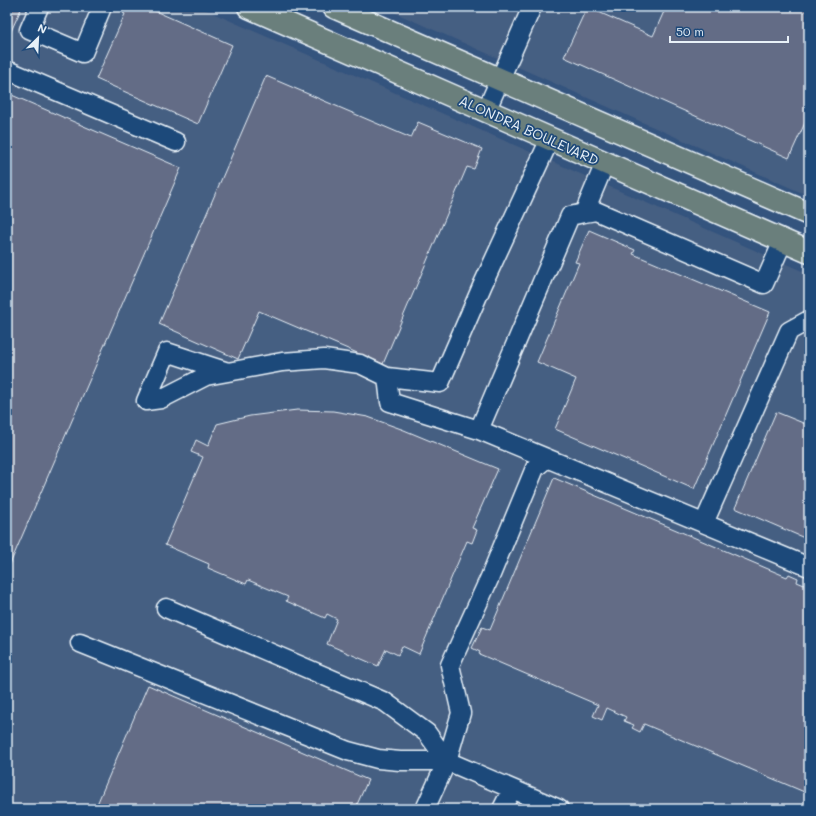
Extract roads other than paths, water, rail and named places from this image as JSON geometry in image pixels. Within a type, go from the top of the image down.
[{"type":"main road","name":"ALONDRA BOULEVARD","points":[[249,7],[809,252]]},
{"type":"main road","points":[[334,7],[809,214]]},
{"type":"street","points":[[39,7],[29,30],[83,53],[102,7]]},
{"type":"street","points":[[486,111],[532,7]]},
{"type":"street","points":[[7,70],[176,142]]},
{"type":"street","points":[[228,372],[282,362],[324,359],[360,364],[387,377],[440,383],[550,139]]},
{"type":"street","points":[[584,213],[605,163]]},
{"type":"street","points":[[479,430],[570,216],[596,211],[764,284],[783,241]]},
{"type":"street","points":[[704,523],[789,331],[809,320]]},
{"type":"street","points":[[387,377],[390,402],[479,430],[809,567]]},
{"type":"street","points":[[425,809],[447,761],[462,713],[450,665],[490,577],[535,468],[547,458]]},
{"type":"street","points":[[166,608],[385,702],[427,733],[447,761]]},
{"type":"street","points":[[80,643],[348,751],[378,759],[400,761],[447,761],[559,809]]},
{"type":"street","points":[[502,809],[512,789]]}]
